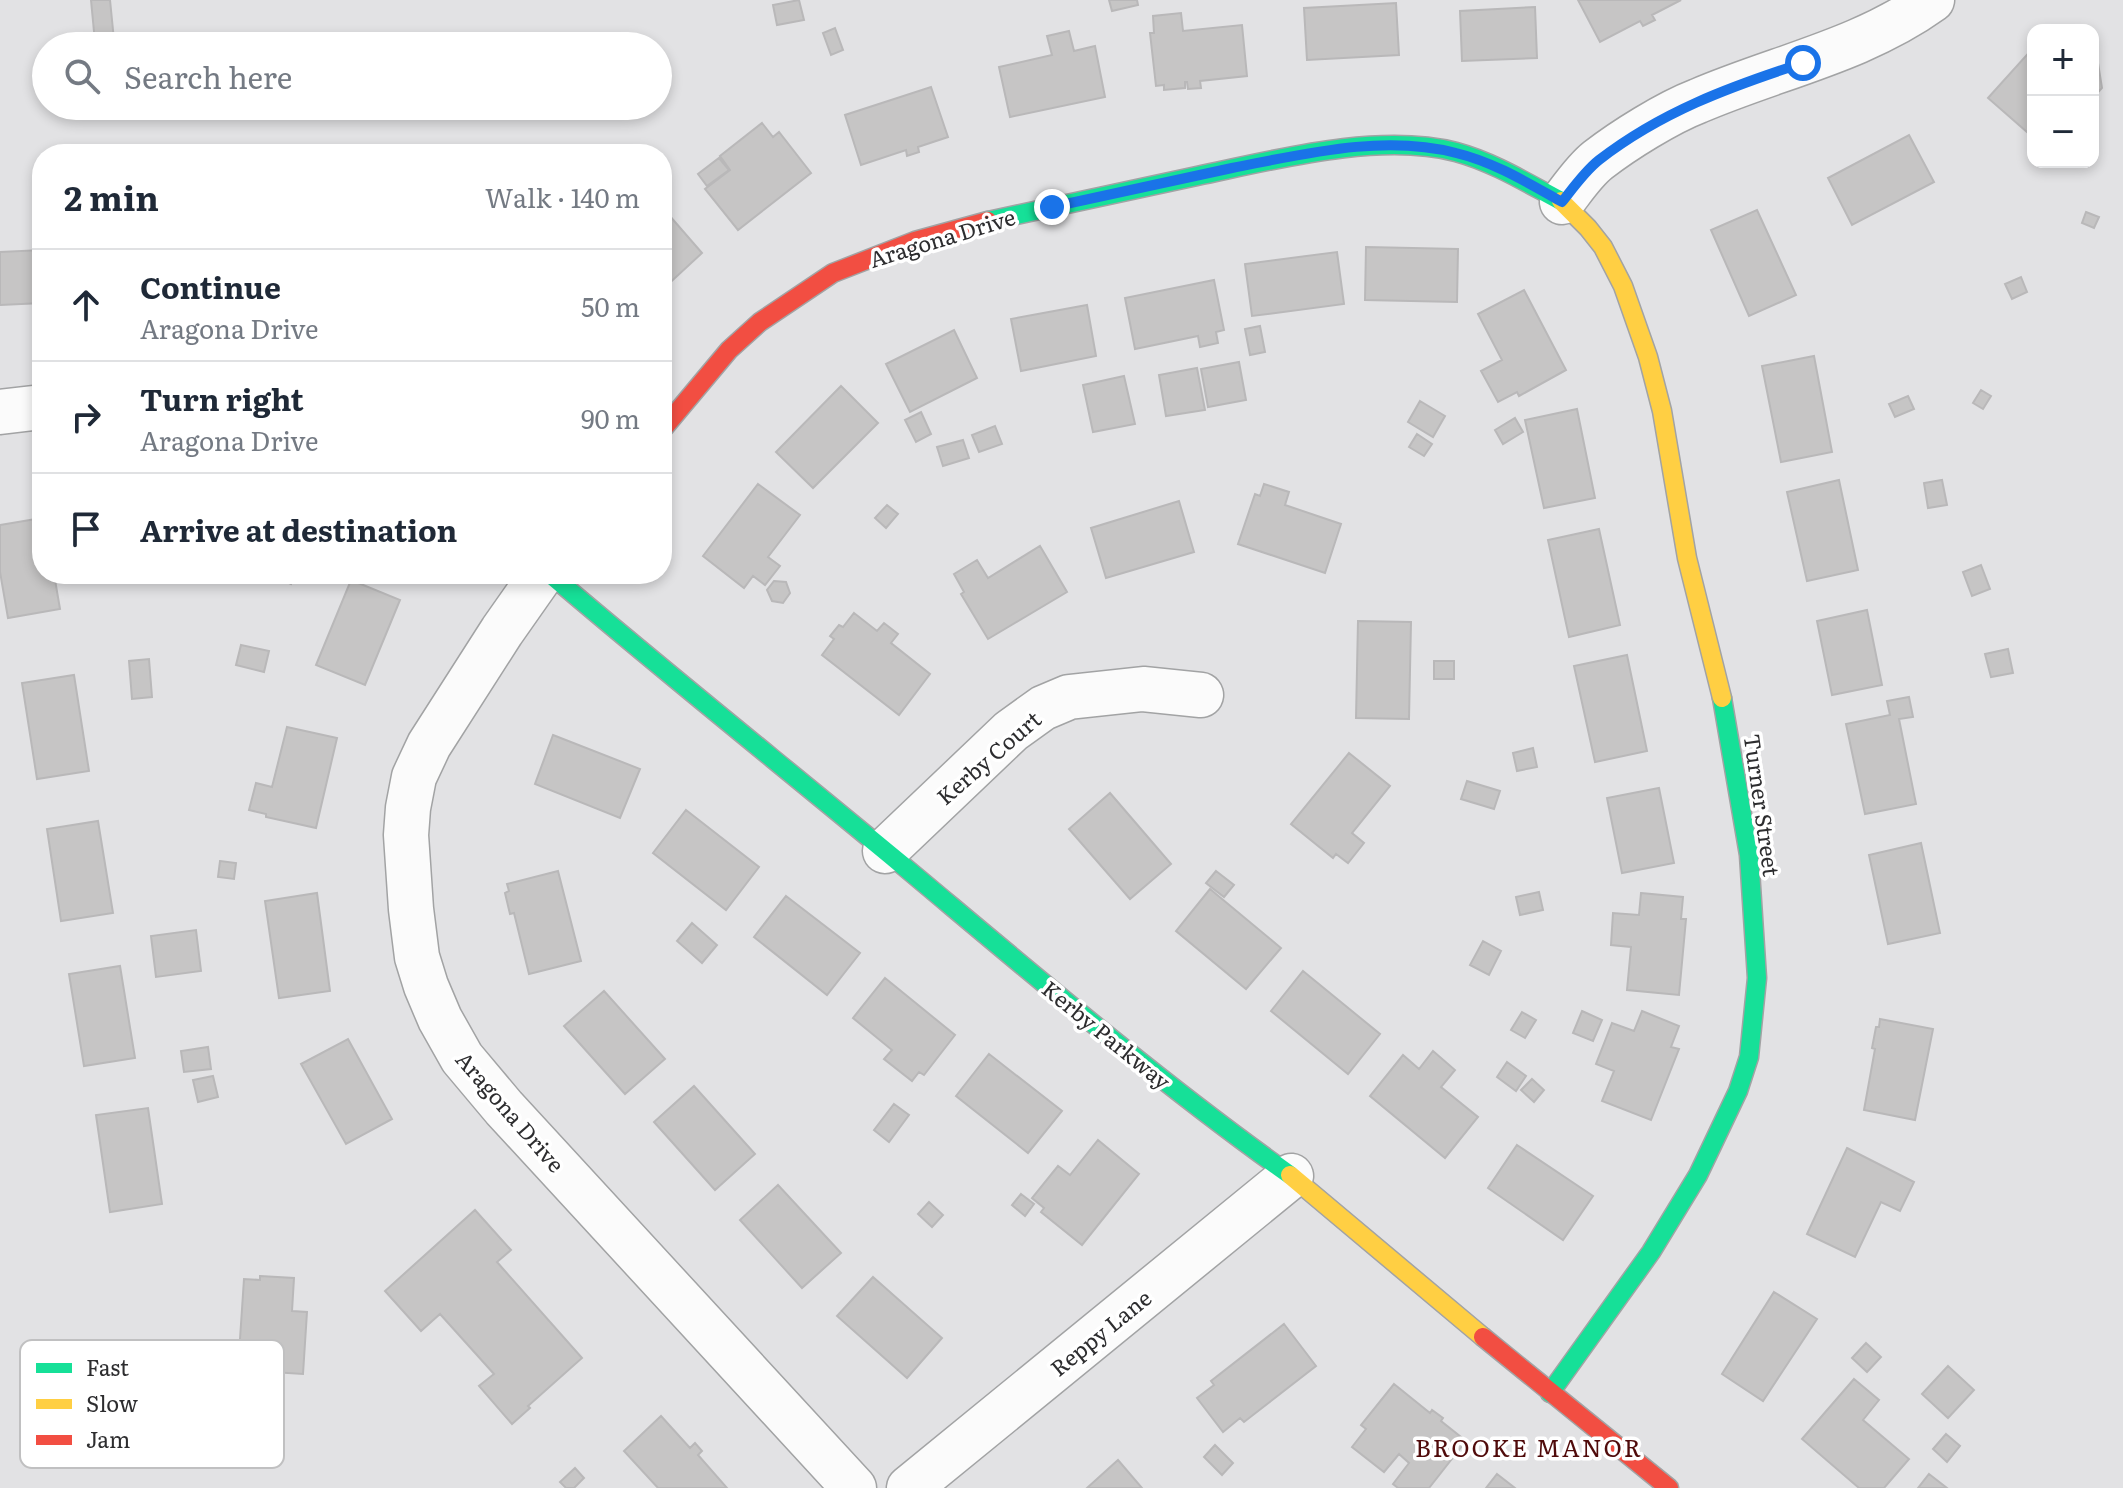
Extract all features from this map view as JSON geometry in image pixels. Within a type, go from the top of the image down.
[{"type":"street","points":[[1562,202],[1596,162],[1693,102],[1864,40],[1932,0]]},
{"type":"street","name":"Aragona Drive","points":[[672,418],[729,350],[760,322],[833,273],[915,241],[972,224],[1272,160],[1344,149],[1390,146],[1418,146],[1455,152],[1510,174],[1562,202]]},
{"type":"street","name":"Turner Street","points":[[1550,1393],[1651,1252],[1698,1175],[1738,1091],[1749,1057],[1757,978],[1749,855],[1727,722],[1687,558],[1662,411],[1648,357],[1623,286],[1603,247],[1562,202]]},
{"type":"street","points":[[0,412],[32,408]]},
{"type":"street","name":"Aragona Drive","points":[[535,584],[449,712],[414,777],[408,808],[407,869],[417,957],[426,986],[462,1058],[504,1108],[854,1488]]},
{"type":"street","name":"Kerby Parkway","points":[[562,584],[1034,975],[1229,1132],[1291,1176],[1550,1393],[1669,1488]]},
{"type":"street","name":"Kerby Court","points":[[885,851],[1011,731],[1043,708],[1069,697],[1143,689],[1201,695]]},
{"type":"street","name":"Reppy Lane","points":[[909,1488],[1291,1176]]},
{"type":"building","points":[[91,0],[110,0],[113,32],[94,32]]},
{"type":"building","points":[[799,0],[804,20],[777,25],[773,5]]},
{"type":"building","points":[[1109,0],[1137,0],[1138,5],[1112,11]]},
{"type":"building","points":[[1578,0],[1681,0],[1652,15],[1655,20],[1643,26],[1640,21],[1600,42]]},
{"type":"building","points":[[1396,3],[1399,55],[1307,60],[1304,8]]},
{"type":"building","points":[[1535,7],[1537,58],[1462,61],[1460,11]]},
{"type":"building","points":[[1181,13],[1183,31],[1242,25],[1247,76],[1200,81],[1201,88],[1188,89],[1187,82],[1185,88],[1164,90],[1164,85],[1156,86],[1150,33],[1154,33],[1153,16]]},
{"type":"building","points":[[835,28],[843,50],[831,55],[823,33]]},
{"type":"building","points":[[1069,31],[1074,51],[1095,46],[1105,97],[1010,117],[999,67],[1052,55],[1047,36]]},
{"type":"building","points":[[2027,55],[2027,132],[1988,98]]},
{"type":"building","points":[[931,87],[948,137],[918,147],[919,152],[907,156],[906,150],[861,165],[845,115]]},
{"type":"building","points":[[762,123],[773,137],[779,132],[811,173],[738,230],[705,189],[730,170],[720,156]]},
{"type":"building","points":[[1909,135],[1934,182],[1852,225],[1828,178]]},
{"type":"building","points":[[719,158],[729,170],[707,186],[698,174]]},
{"type":"building","points":[[1757,210],[1796,295],[1749,316],[1711,230]]},
{"type":"building","points":[[2086,212],[2099,217],[2094,228],[2082,223]]},
{"type":"building","points":[[672,218],[702,253],[672,281]]},
{"type":"building","points":[[1366,247],[1458,249],[1457,302],[1365,300]]},
{"type":"building","points":[[32,250],[32,303],[0,305],[0,252]]},
{"type":"building","points":[[1337,252],[1344,304],[1252,316],[1245,264]]},
{"type":"building","points":[[2021,277],[2027,292],[2012,299],[2005,284]]},
{"type":"building","points":[[1214,280],[1224,330],[1216,332],[1218,343],[1200,347],[1198,336],[1135,349],[1125,298]]},
{"type":"building","points":[[1524,290],[1566,370],[1519,396],[1517,392],[1498,402],[1481,371],[1502,360],[1478,314]]},
{"type":"building","points":[[1087,305],[1096,356],[1021,371],[1011,319]]},
{"type":"building","points":[[1260,326],[1265,352],[1250,355],[1245,329]]},
{"type":"building","points":[[954,330],[977,378],[910,412],[886,364]]},
{"type":"building","points":[[1814,356],[1832,452],[1781,462],[1762,366]]},
{"type":"building","points":[[1239,362],[1246,400],[1208,407],[1201,369]]},
{"type":"building","points":[[1197,368],[1205,410],[1166,416],[1159,375]]},
{"type":"building","points":[[1124,376],[1135,424],[1093,432],[1083,385]]},
{"type":"building","points":[[841,386],[878,423],[813,488],[776,452]]},
{"type":"building","points":[[1981,390],[1991,396],[1983,409],[1973,403]]},
{"type":"building","points":[[1908,396],[1914,409],[1895,417],[1889,404]]},
{"type":"building","points":[[1420,401],[1445,416],[1433,437],[1408,422]]},
{"type":"building","points":[[1577,409],[1595,498],[1544,508],[1525,420]]},
{"type":"building","points":[[921,412],[931,434],[916,442],[905,420]]},
{"type":"building","points":[[1515,418],[1523,432],[1503,444],[1495,430]]},
{"type":"building","points":[[995,426],[1002,444],[979,452],[972,435]]},
{"type":"building","points":[[1417,434],[1432,444],[1424,456],[1409,447]]},
{"type":"building","points":[[963,440],[969,458],[943,466],[937,447]]},
{"type":"building","points":[[1839,480],[1858,570],[1807,581],[1787,492]]},
{"type":"building","points":[[1942,480],[1947,505],[1928,508],[1924,483]]},
{"type":"building","points":[[758,484],[800,515],[768,557],[780,566],[765,585],[753,576],[744,588],[703,556]]},
{"type":"building","points":[[1264,484],[1289,492],[1285,505],[1341,524],[1325,573],[1238,544],[1255,494],[1260,496]]},
{"type":"building","points":[[1179,501],[1194,552],[1106,578],[1091,528]]},
{"type":"building","points":[[887,505],[898,514],[886,528],[875,518]]},
{"type":"building","points":[[32,520],[32,584],[56,584],[60,609],[8,618],[0,572],[0,525]]},
{"type":"building","points":[[1599,529],[1620,625],[1569,637],[1548,540]]},
{"type":"building","points":[[1040,546],[1067,592],[988,639],[961,594],[964,592],[954,574],[977,560],[988,578]]},
{"type":"building","points":[[1981,565],[1990,589],[1972,596],[1963,572]]},
{"type":"building","points":[[774,581],[786,582],[790,593],[783,603],[772,601],[767,590]]},
{"type":"building","points":[[349,584],[361,584],[400,600],[365,685],[316,665]]},
{"type":"building","points":[[1867,610],[1882,685],[1832,695],[1817,621]]},
{"type":"building","points":[[854,613],[877,631],[884,623],[898,634],[891,643],[930,674],[899,715],[822,655],[834,639],[830,636],[839,625],[843,627]]},
{"type":"building","points":[[1358,621],[1411,622],[1409,719],[1356,718]]},
{"type":"building","points":[[241,645],[269,651],[264,672],[236,665]]},
{"type":"building","points":[[2008,649],[2013,673],[1991,677],[1985,654]]},
{"type":"building","points":[[1627,655],[1647,751],[1595,762],[1574,666]]},
{"type":"building","points":[[149,659],[152,697],[132,699],[129,661]]},
{"type":"building","points":[[1434,661],[1454,661],[1454,679],[1434,679]]},
{"type":"building","points":[[74,675],[89,771],[37,779],[22,683]]},
{"type":"building","points":[[1909,697],[1913,717],[1899,719],[1916,804],[1865,814],[1846,724],[1890,715],[1887,701]]},
{"type":"building","points":[[287,727],[337,738],[316,828],[249,810],[256,783],[272,787]]},
{"type":"building","points":[[553,735],[640,769],[620,818],[535,784]]},
{"type":"building","points":[[1533,748],[1537,767],[1517,771],[1513,753]]},
{"type":"building","points":[[1349,753],[1390,786],[1352,833],[1364,843],[1348,863],[1336,854],[1333,858],[1291,824]]},
{"type":"building","points":[[1467,781],[1500,791],[1494,809],[1461,799]]},
{"type":"building","points":[[1659,788],[1674,863],[1622,873],[1607,798]]},
{"type":"building","points":[[1110,793],[1171,864],[1130,899],[1069,829]]},
{"type":"building","points":[[686,810],[759,867],[726,910],[653,853]]},
{"type":"building","points":[[98,821],[113,913],[61,921],[47,829]]},
{"type":"building","points":[[1921,843],[1940,933],[1888,944],[1869,855]]},
{"type":"building","points":[[220,861],[236,863],[234,879],[218,877]]},
{"type":"building","points":[[558,871],[581,961],[529,974],[514,913],[510,914],[505,893],[509,891],[507,884]]},
{"type":"building","points":[[1216,871],[1234,885],[1224,897],[1206,883]]},
{"type":"building","points":[[1210,889],[1281,948],[1246,989],[1176,931]]},
{"type":"building","points":[[1539,892],[1543,910],[1520,915],[1516,897]]},
{"type":"building","points":[[317,893],[330,991],[279,998],[265,901]]},
{"type":"building","points":[[1641,893],[1683,897],[1681,919],[1686,919],[1679,995],[1627,990],[1631,947],[1611,945],[1613,913],[1639,915]]},
{"type":"building","points":[[786,896],[860,953],[827,995],[754,937]]},
{"type":"building","points":[[692,923],[717,945],[702,963],[677,941]]},
{"type":"building","points":[[196,930],[201,971],[156,977],[151,936]]},
{"type":"building","points":[[1483,941],[1501,951],[1489,975],[1470,965]]},
{"type":"building","points":[[120,966],[135,1058],[84,1066],[69,974]]},
{"type":"building","points":[[1303,971],[1380,1034],[1348,1074],[1271,1011]]},
{"type":"building","points":[[885,978],[955,1035],[924,1075],[919,1072],[912,1081],[884,1059],[892,1050],[853,1018]]},
{"type":"building","points":[[604,991],[665,1059],[625,1094],[564,1026]]},
{"type":"building","points":[[1582,1011],[1602,1020],[1593,1041],[1573,1033]]},
{"type":"building","points":[[1642,1011],[1679,1026],[1671,1047],[1679,1049],[1651,1120],[1602,1101],[1614,1071],[1596,1064],[1612,1023],[1634,1031]]},
{"type":"building","points":[[1522,1012],[1536,1020],[1525,1038],[1511,1030]]},
{"type":"building","points":[[1880,1019],[1933,1029],[1915,1120],[1864,1110],[1875,1049],[1872,1048]]},
{"type":"building","points":[[348,1039],[392,1119],[346,1144],[301,1064]]},
{"type":"building","points":[[208,1047],[211,1069],[184,1072],[181,1051]]},
{"type":"building","points":[[1433,1051],[1455,1070],[1441,1087],[1478,1117],[1445,1158],[1370,1096],[1403,1055],[1419,1069]]},
{"type":"building","points":[[989,1054],[1062,1111],[1028,1153],[956,1096]]},
{"type":"building","points":[[1507,1062],[1526,1076],[1516,1091],[1497,1077]]},
{"type":"building","points":[[213,1076],[218,1097],[198,1102],[193,1080]]},
{"type":"building","points":[[1532,1079],[1544,1090],[1534,1102],[1521,1090]]},
{"type":"building","points":[[694,1086],[755,1154],[715,1190],[654,1122]]},
{"type":"building","points":[[894,1104],[909,1115],[889,1142],[874,1130]]},
{"type":"building","points":[[148,1108],[162,1204],[110,1212],[96,1115]]},
{"type":"building","points":[[1098,1140],[1139,1174],[1082,1245],[1041,1212],[1044,1208],[1032,1198],[1058,1166],[1070,1175]]},
{"type":"building","points":[[1517,1145],[1593,1196],[1563,1240],[1488,1188]]},
{"type":"building","points":[[1847,1148],[1914,1182],[1900,1211],[1881,1202],[1855,1257],[1807,1234]]},
{"type":"building","points":[[778,1185],[841,1253],[802,1288],[740,1220]]},
{"type":"building","points":[[1021,1194],[1034,1204],[1025,1216],[1012,1205]]},
{"type":"building","points":[[929,1202],[943,1215],[932,1227],[918,1214]]},
{"type":"building","points":[[475,1210],[511,1250],[497,1262],[582,1358],[512,1424],[479,1386],[494,1374],[440,1314],[421,1331],[385,1291]]},
{"type":"building","points":[[260,1276],[294,1278],[292,1311],[307,1312],[303,1374],[284,1373],[284,1340],[240,1340],[244,1279],[260,1280]]},
{"type":"building","points":[[873,1277],[942,1338],[907,1378],[837,1316]]},
{"type":"building","points":[[1774,1292],[1817,1319],[1763,1401],[1722,1374]]},
{"type":"building","points":[[1284,1324],[1316,1366],[1244,1422],[1240,1418],[1223,1432],[1197,1398],[1214,1385],[1211,1381]]},
{"type":"building","points":[[1866,1343],[1881,1357],[1867,1372],[1852,1358]]},
{"type":"building","points":[[1948,1366],[1974,1390],[1948,1418],[1922,1394]]},
{"type":"building","points":[[1854,1379],[1879,1400],[1863,1420],[1909,1459],[1884,1488],[1859,1488],[1802,1439]]},
{"type":"building","points":[[1394,1384],[1430,1413],[1432,1410],[1443,1418],[1441,1421],[1466,1441],[1429,1488],[1398,1488],[1393,1484],[1409,1463],[1399,1454],[1384,1472],[1352,1447],[1366,1429],[1361,1425]]},
{"type":"building","points":[[661,1416],[690,1448],[695,1443],[702,1451],[698,1455],[727,1488],[658,1488],[624,1451]]},
{"type":"building","points":[[1946,1434],[1960,1446],[1947,1462],[1933,1449]]},
{"type":"building","points":[[1215,1445],[1233,1463],[1222,1475],[1204,1457]]},
{"type":"building","points":[[1118,1460],[1142,1488],[1087,1488]]},
{"type":"building","points":[[575,1468],[584,1478],[574,1488],[566,1488],[560,1482]]},
{"type":"building","points":[[1497,1474],[1515,1488],[1486,1488]]},
{"type":"building","points":[[1929,1474],[1947,1488],[1918,1488]]},
{"type":"traffic: fast","points":[[988,221],[1292,156],[1393,145],[1426,147],[1470,156],[1561,201]]},
{"type":"traffic: fast","points":[[562,584],[1092,1023],[1290,1175]]},
{"type":"traffic: fast","points":[[1550,1393],[1651,1252],[1698,1175],[1738,1091],[1749,1057],[1757,978],[1749,855],[1722,698]]},
{"type":"traffic: slow","points":[[1561,201],[1603,247],[1623,286],[1648,357],[1662,411],[1687,558],[1722,698]]},
{"type":"traffic: slow","points":[[1290,1175],[1483,1337]]},
{"type":"traffic: jam","points":[[672,418],[729,350],[760,322],[833,273],[915,241],[988,221]]},
{"type":"traffic: jam","points":[[1483,1337],[1669,1488]]},
{"type":"district","name":"BROOKE MANOR","points":[[1529,1446]]},
{"type":"route","points":[[1052,207],[1272,160],[1344,149],[1390,146],[1418,146],[1455,152],[1510,174],[1562,202],[1596,162],[1654,124],[1693,102],[1803,63]]}]
